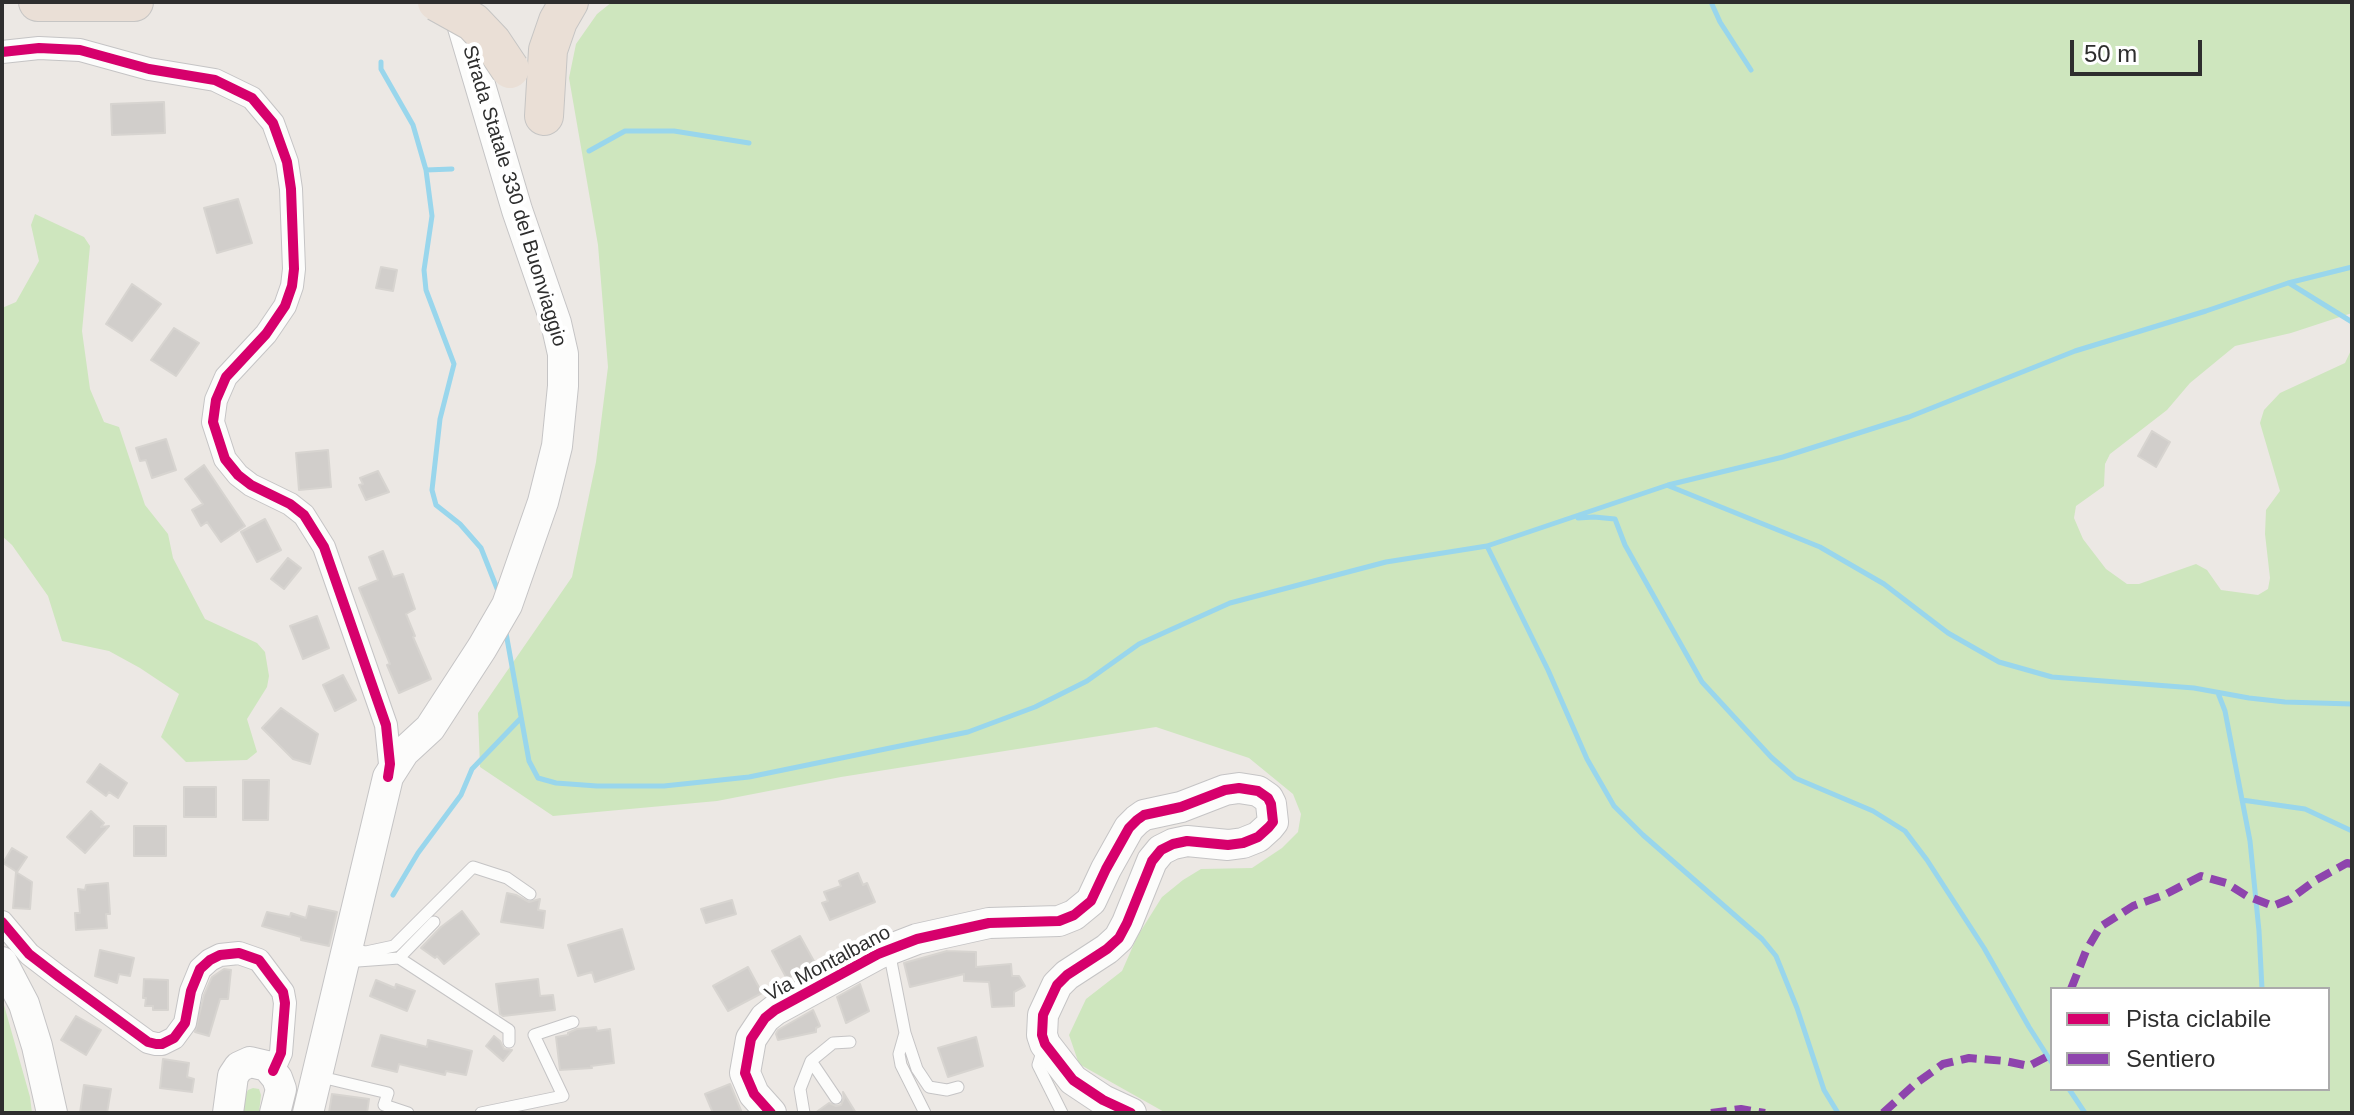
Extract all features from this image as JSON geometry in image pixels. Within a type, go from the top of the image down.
[{"type":"highway","points":[[38,2],[134,2]]},
{"type":"highway","points":[[437,2],[473,22],[492,42],[544,116]]},
{"type":"highway","points":[[544,116],[536,50],[547,2]]},
{"type":"highway","points":[[544,116],[548,50],[558,21],[569,2]]},
{"type":"street","name":"Strada Statale 330 del Buonviaggio","points":[[388,777],[404,752],[430,728],[507,605],[543,502],[557,446],[563,386],[563,354],[556,323],[517,210],[456,2]]},
{"type":"street","name":"Strada Statale 330 del Buonviaggio","points":[[2,52],[39,48],[80,50],[149,69],[215,80],[232,86],[252,98],[273,123],[287,162],[294,258],[292,286],[285,306],[266,334],[226,377],[216,400],[213,422],[225,459],[238,475],[304,515],[324,547],[386,725],[390,764],[308,1113]]},
{"type":"street","name":"Via Montalbano","points":[[771,1113],[754,1094],[745,1073],[751,1039],[775,1010],[889,950],[931,935],[989,923],[1059,921],[1074,915],[1091,901],[1129,828],[1144,815],[1181,807],[1239,788],[1258,791],[1268,798],[1273,822],[1258,837],[1228,845],[1187,841],[1161,850],[1152,861],[1119,938],[1057,985],[1043,1015],[1045,1044]]},
{"type":"street","points":[[2,922],[29,954],[49,970],[148,1042],[156,1044],[174,1038],[185,1023],[191,991],[200,969],[210,960],[220,955],[239,953],[259,960],[283,992],[285,1003],[281,1053],[273,1071]]},
{"type":"street","points":[[2,962],[24,1004],[52,1113]]},
{"type":"street","points":[[1045,1044],[1073,1080],[1085,1090],[1131,1113]]},
{"type":"street","points":[[228,1113],[233,1076],[239,1067],[250,1062],[261,1063],[273,1071],[281,1089],[275,1113]]},
{"type":"lane","points":[[346,955],[394,946],[473,867],[507,878],[530,894]]},
{"type":"lane","points":[[399,958],[434,922]]},
{"type":"lane","points":[[889,950],[905,1033],[917,1069],[929,1087],[947,1090],[958,1087]]},
{"type":"lane","points":[[346,955],[399,958],[509,1030],[509,1042]]},
{"type":"lane","points":[[481,1113],[563,1096],[534,1035],[573,1022]]},
{"type":"lane","points":[[905,1033],[899,1054],[901,1065],[925,1113]]},
{"type":"lane","points":[[804,1113],[800,1089],[811,1061],[833,1043],[850,1042]]},
{"type":"lane","points":[[1045,1044],[1038,1065],[1062,1113]]},
{"type":"lane","points":[[811,1061],[836,1098]]},
{"type":"lane","points":[[317,1076],[388,1093],[384,1105],[408,1113]]},
{"type":"green space","points":[[612,2],[2352,2],[2352,313],[2291,333],[2235,346],[2190,383],[2167,410],[2110,454],[2105,464],[2104,486],[2076,506],[2074,518],[2083,539],[2106,569],[2127,584],[2139,584],[2196,564],[2207,570],[2221,590],[2258,595],[2268,589],[2266,510],[2280,491],[2260,423],[2264,410],[2280,393],[2345,363],[2352,348],[2352,1113],[1166,1113],[1079,1064],[1069,1035],[1086,999],[1122,971],[1137,937],[1162,897],[1201,869],[1252,868],[1282,848],[1298,832],[1301,814],[1293,794],[1249,758],[1156,727],[841,777],[717,801],[553,816],[480,767],[478,713],[572,577],[596,462],[608,367],[598,245],[569,78],[576,44],[597,14]]},
{"type":"green space","points":[[35,214],[84,237],[90,246],[82,331],[90,389],[104,422],[119,427],[145,505],[168,534],[173,558],[205,619],[257,643],[265,652],[269,676],[267,687],[247,719],[257,752],[247,760],[186,762],[161,737],[179,694],[109,651],[62,641],[48,596],[12,545],[2,536],[2,308],[16,302],[39,261],[31,225]]},
{"type":"green space","points":[[2,998],[30,1097],[32,1113],[2,1113]]},
{"type":"green space","points":[[253,1088],[259,1089],[261,1095],[259,1113],[241,1113],[245,1096]]},
{"type":"building","points":[[164,102],[165,133],[112,135],[111,104]]},
{"type":"building","points":[[238,199],[252,243],[217,253],[204,208]]},
{"type":"building","points":[[381,267],[397,270],[393,291],[376,288]]},
{"type":"building","points":[[132,284],[161,304],[132,341],[106,324]]},
{"type":"building","points":[[174,328],[199,343],[176,376],[151,360]]},
{"type":"building","points":[[2152,431],[2170,442],[2156,467],[2138,456]]},
{"type":"building","points":[[166,439],[176,470],[152,478],[146,460],[140,461],[136,448]]},
{"type":"building","points":[[328,450],[331,487],[299,490],[296,453]]},
{"type":"building","points":[[204,465],[245,526],[221,542],[207,522],[201,526],[192,510],[203,504],[185,479]]},
{"type":"building","points":[[378,471],[389,492],[366,500],[359,485],[363,484],[360,478]]},
{"type":"building","points":[[265,519],[281,550],[257,562],[241,532]]},
{"type":"building","points":[[383,551],[393,577],[403,574],[415,609],[406,614],[431,679],[399,693],[359,588],[378,580],[369,557]]},
{"type":"building","points":[[288,558],[301,568],[284,589],[271,579]]},
{"type":"building","points":[[317,616],[329,648],[303,659],[290,626]]},
{"type":"building","points":[[343,675],[356,700],[335,711],[323,685]]},
{"type":"building","points":[[281,708],[318,734],[310,764],[293,759],[262,728]]},
{"type":"building","points":[[100,764],[127,783],[118,798],[109,792],[106,796],[87,782]]},
{"type":"building","points":[[243,780],[269,780],[268,820],[243,820]]},
{"type":"building","points":[[184,787],[216,787],[216,817],[184,817]]},
{"type":"building","points":[[91,811],[104,823],[101,827],[109,826],[85,853],[67,837]]},
{"type":"building","points":[[134,826],[166,826],[166,856],[134,856]]},
{"type":"building","points":[[12,848],[27,857],[17,872],[3,863]]},
{"type":"building","points":[[16,872],[32,882],[30,909],[13,908]]},
{"type":"building","points":[[858,873],[863,885],[867,883],[875,902],[830,920],[822,903],[828,901],[824,892],[841,886],[839,881]]},
{"type":"building","points":[[108,883],[110,914],[106,914],[107,928],[76,930],[75,913],[80,913],[78,889]]},
{"type":"building","points":[[507,893],[529,902],[540,899],[538,910],[545,911],[543,928],[501,922]]},
{"type":"building","points":[[732,900],[736,914],[706,923],[701,909]]},
{"type":"building","points":[[309,906],[337,912],[329,946],[262,926],[267,912],[290,917],[291,913],[306,918]]},
{"type":"building","points":[[462,911],[479,934],[444,964],[437,956],[435,958],[421,948]]},
{"type":"building","points":[[622,929],[634,969],[595,982],[592,972],[578,976],[568,945]]},
{"type":"building","points":[[800,936],[815,963],[787,979],[772,951]]},
{"type":"building","points":[[100,950],[134,958],[130,976],[119,974],[117,983],[95,976]]},
{"type":"building","points":[[947,951],[976,952],[976,967],[1011,964],[1012,976],[1019,976],[1025,986],[1014,992],[1014,1006],[992,1007],[989,982],[964,981],[964,974],[910,987],[904,963]]},
{"type":"building","points":[[748,967],[762,993],[728,1011],[713,986]]},
{"type":"building","points":[[224,969],[231,970],[228,999],[220,999],[209,1036],[195,1032],[212,977]]},
{"type":"building","points":[[144,979],[168,980],[168,1010],[153,1010],[153,1006],[145,1006]]},
{"type":"building","points":[[538,979],[540,996],[553,995],[555,1010],[500,1014],[496,984]]},
{"type":"building","points":[[376,980],[395,988],[396,984],[415,991],[407,1011],[370,996]]},
{"type":"building","points":[[860,984],[869,1011],[846,1023],[837,997]]},
{"type":"building","points":[[813,1010],[820,1026],[816,1032],[778,1040],[778,1030]]},
{"type":"building","points":[[76,1016],[101,1030],[86,1055],[61,1040]]},
{"type":"building","points":[[596,1027],[597,1031],[610,1029],[614,1063],[560,1070],[556,1037],[568,1035],[577,1029]]},
{"type":"building","points":[[381,1035],[427,1047],[428,1040],[472,1051],[466,1075],[446,1071],[445,1075],[399,1064],[397,1072],[372,1066]]},
{"type":"building","points":[[494,1036],[504,1049],[512,1050],[503,1061],[486,1046]]},
{"type":"building","points":[[976,1037],[983,1066],[948,1077],[938,1048]]},
{"type":"building","points":[[163,1059],[189,1063],[187,1077],[194,1079],[192,1092],[160,1088]]},
{"type":"building","points":[[730,1084],[742,1113],[713,1113],[705,1094]]},
{"type":"building","points":[[84,1085],[111,1089],[107,1113],[80,1113]]},
{"type":"building","points":[[843,1092],[856,1113],[815,1113],[829,1103],[841,1105]]},
{"type":"building","points":[[332,1094],[369,1099],[367,1113],[329,1113]]},
{"type":"waterway","points":[[1711,2],[1751,70]]},
{"type":"waterway","points":[[381,62],[381,69],[413,125],[426,170],[432,216],[424,270],[426,290],[454,364],[440,419],[432,490],[436,505],[460,524],[481,548],[498,591]]},
{"type":"waterway","points":[[589,151],[625,131],[674,131],[749,143]]},
{"type":"waterway","points":[[426,170],[452,169]]},
{"type":"waterway","points":[[506,633],[529,761],[538,778],[556,783],[597,786],[664,786],[749,777],[968,732],[1035,707],[1087,681],[1139,644],[1230,603],[1386,562],[1487,546],[1668,485],[1783,457],[1909,417],[2075,351],[2288,283],[2352,267]]},
{"type":"waterway","points":[[2289,283],[2352,322]]},
{"type":"waterway","points":[[1669,486],[1820,547],[1884,584],[1948,633],[1999,662],[2052,677],[2194,688],[2285,702],[2352,704]]},
{"type":"waterway","points":[[1578,518],[1615,519],[1625,545],[1702,682],[1771,757],[1795,778],[1873,811],[1905,831],[1984,948],[2050,1060]]},
{"type":"waterway","points":[[1487,546],[1548,670],[1587,759],[1614,806],[1762,939],[1776,956],[1824,1090],[1838,1113]]},
{"type":"waterway","points":[[2218,693],[2225,711],[2250,841],[2262,987]]},
{"type":"waterway","points":[[393,895],[418,853],[461,795],[472,769],[520,719]]},
{"type":"waterway","points":[[2242,800],[2305,809],[2352,831]]},
{"type":"waterway","points":[[2070,1091],[2085,1113]]},
{"type":"marked path","points":[[2072,987],[2086,951],[2100,927],[2133,906],[2164,895],[2201,876],[2226,883],[2247,896],[2273,906],[2290,899],[2347,863],[2352,864]]},
{"type":"marked path","points":[[1883,1113],[1943,1064],[1969,1058],[2029,1066],[2050,1055]]},
{"type":"marked path","points":[[1711,1113],[1741,1109],[1765,1113]]},
{"type":"cycle path","points":[[2,52],[39,48],[80,50],[149,69],[215,80],[252,98],[273,123],[287,162],[291,189],[292,286],[285,306],[266,334],[226,377],[216,400],[213,422],[225,459],[238,475],[304,515],[324,547],[386,725],[390,764],[388,777]]},
{"type":"cycle path","points":[[771,1113],[754,1094],[745,1073],[751,1039],[765,1018],[775,1010],[878,954],[917,939],[989,923],[1059,921],[1074,915],[1091,901],[1129,828],[1144,815],[1181,807],[1225,790],[1239,788],[1258,791],[1271,804],[1273,822],[1269,827],[1258,837],[1243,843],[1228,845],[1187,841],[1161,850],[1152,861],[1119,938],[1057,985],[1043,1015],[1045,1044],[1073,1080],[1103,1100],[1131,1113]]},
{"type":"cycle path","points":[[2,922],[29,954],[148,1042],[156,1044],[174,1038],[185,1023],[191,991],[200,969],[210,960],[220,955],[239,953],[259,960],[283,992],[285,1003],[281,1053],[273,1071]]}]
